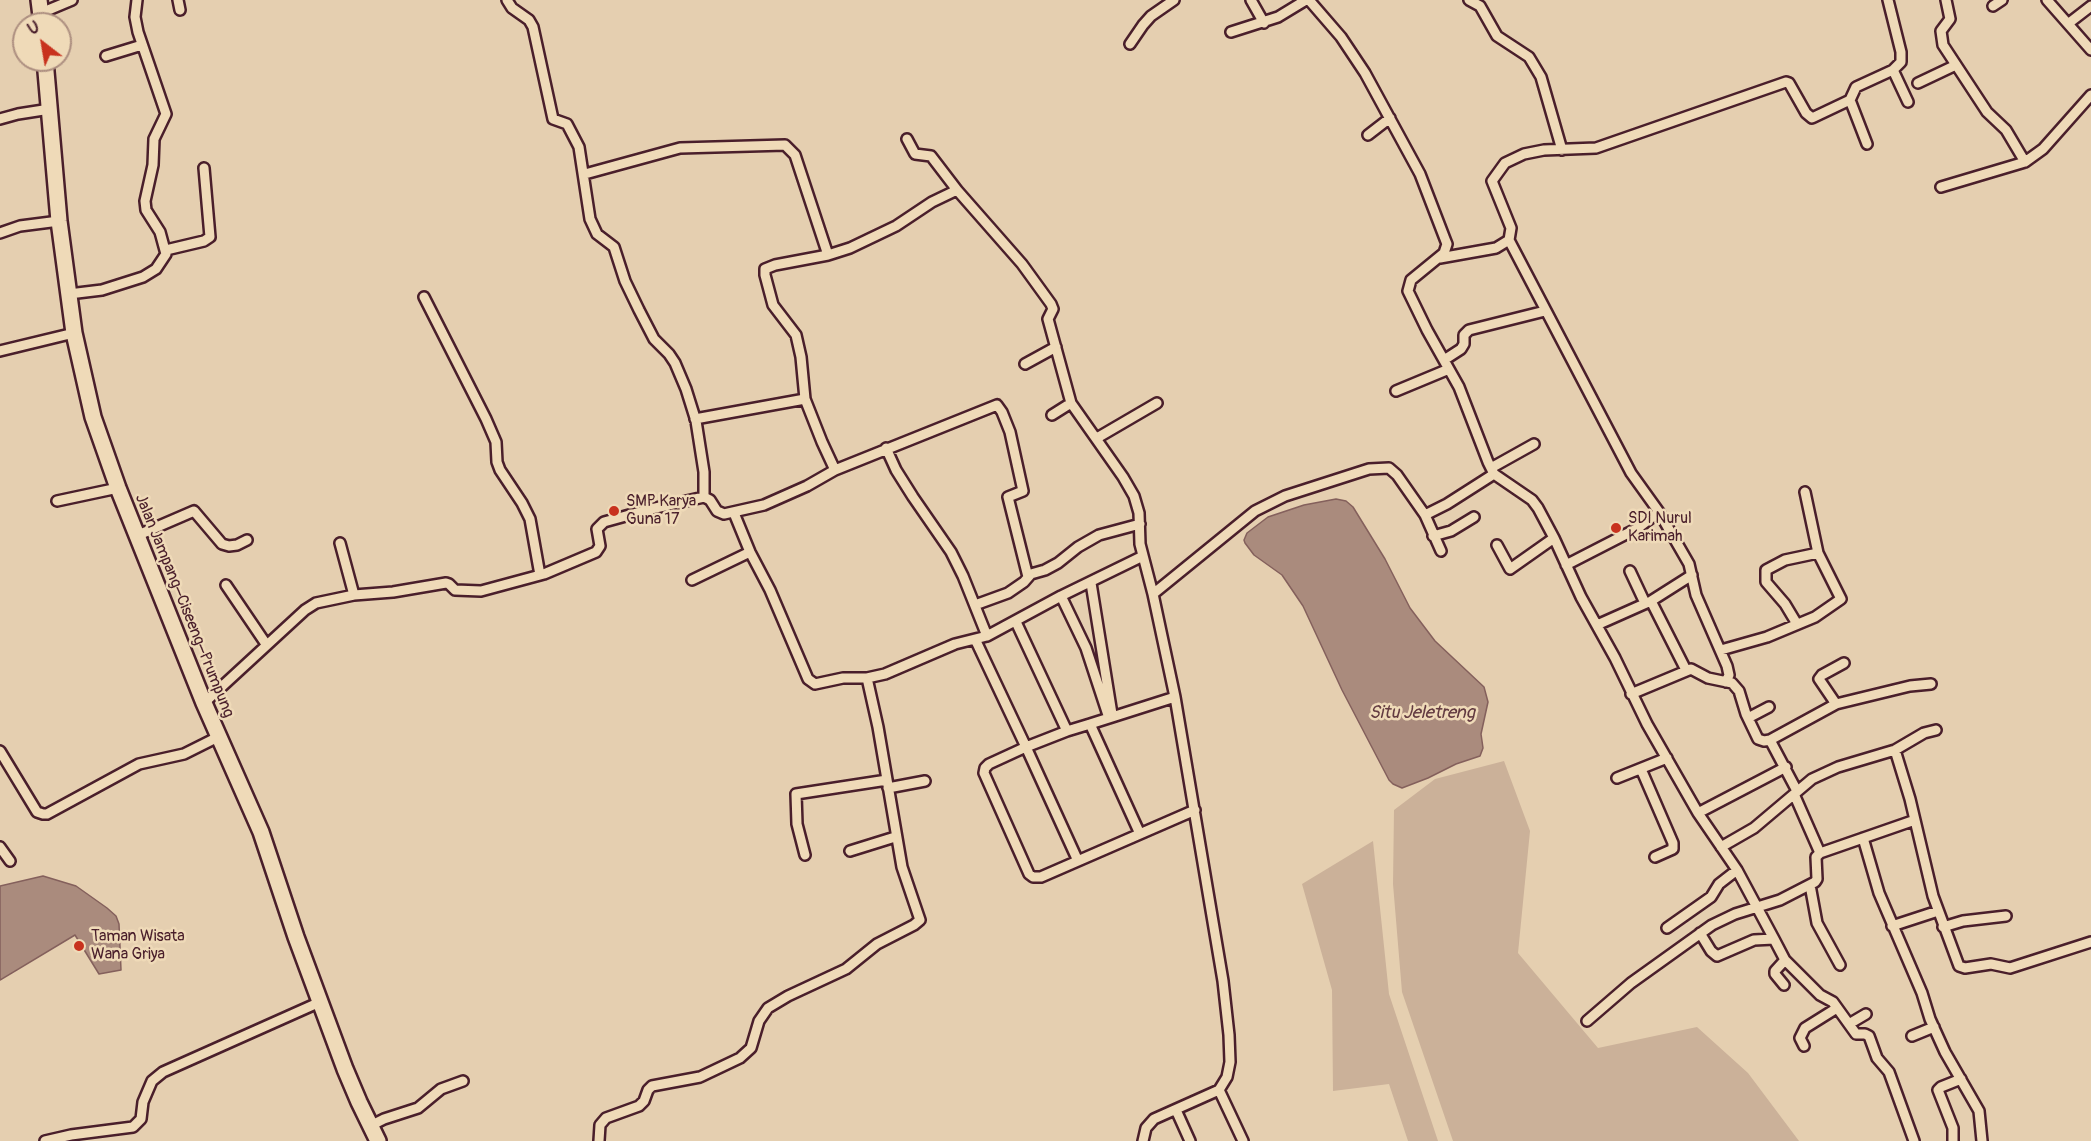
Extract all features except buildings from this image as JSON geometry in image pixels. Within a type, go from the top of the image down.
[{"type":"main road","name":"Jalan Jampang–Ciseeng–Prumpung","points":[[46,72],[59,221],[74,333],[93,417],[136,536],[218,737],[246,794],[261,832],[296,937],[345,1069],[378,1141]]},
{"type":"street","points":[[41,12],[72,0]]},
{"type":"street","points":[[69,294],[102,290],[143,277],[156,269],[166,254],[160,232],[147,210],[145,201],[153,165],[154,140],[166,114],[142,45],[135,17],[137,0]]},
{"type":"street","points":[[507,0],[512,8],[529,20],[533,27],[553,119],[567,124],[579,147],[585,174],[590,219],[597,234],[614,247],[625,281],[654,339],[669,354],[681,375],[696,419],[704,472],[704,497]]},
{"type":"street","points":[[1130,44],[1151,16],[1174,0]]},
{"type":"street","points":[[1251,0],[1264,23]]},
{"type":"street","points":[[1232,32],[1264,23],[1291,11],[1307,0],[1341,37],[1365,73],[1420,174],[1447,244],[1440,258],[1411,280],[1408,291],[1462,394],[1493,471],[1532,500],[1554,538],[1631,694],[1698,813],[1737,870],[1785,960],[1820,995],[1833,1002],[1856,1034],[1869,1036],[1877,1058],[1886,1066],[1914,1141]]},
{"type":"street","points":[[1470,0],[1480,6],[1497,36],[1529,57],[1541,77],[1562,150]]},
{"type":"street","points":[[1726,682],[1729,675],[1721,650],[1696,595],[1686,557],[1659,512],[1631,473],[1545,311],[1509,240],[1511,228],[1492,181],[1505,163],[1524,154],[1544,150],[1596,148],[1786,82],[1789,83],[1806,113],[1812,118],[1850,100],[1857,87],[1893,70],[1902,59],[1888,0]]},
{"type":"street","points":[[1946,0],[1950,19],[1942,29],[1941,42],[1987,112],[2006,130],[2025,162]]},
{"type":"street","points":[[1993,6],[2002,0]]},
{"type":"street","points":[[2047,0],[2091,50]]},
{"type":"street","points":[[2069,23],[2091,6]]},
{"type":"street","points":[[106,56],[142,45]]},
{"type":"street","points":[[1918,83],[1956,65]]},
{"type":"street","points":[[1893,70],[1908,102]]},
{"type":"street","points":[[1941,187],[2025,162],[2043,149],[2091,95]]},
{"type":"street","points":[[1850,100],[1867,144]]},
{"type":"street","points":[[0,119],[50,110]]},
{"type":"street","points":[[1368,135],[1390,118]]},
{"type":"street","points":[[907,139],[915,154],[931,156],[957,190],[993,229],[1051,304],[1053,309],[1048,319],[1071,403],[1097,438],[1134,496],[1140,524],[1140,544],[1176,698],[1223,981],[1229,1035],[1229,1073],[1224,1084],[1219,1090],[1154,1119],[1149,1123],[1143,1141]]},
{"type":"street","points":[[585,174],[680,148],[785,145],[795,155],[828,255]]},
{"type":"street","points":[[166,250],[204,241],[210,237],[204,168]]},
{"type":"street","points":[[835,470],[805,399],[801,357],[796,335],[773,305],[765,269],[850,248],[889,230],[932,202],[957,190]]},
{"type":"street","points":[[0,232],[20,226],[59,221]]},
{"type":"street","points":[[1440,258],[1496,248],[1509,240]]},
{"type":"street","points":[[424,297],[491,429],[496,442],[497,462],[500,470],[530,519],[540,575]]},
{"type":"street","points":[[1396,391],[1447,364],[1461,349],[1464,344],[1464,335],[1468,330],[1545,311]]},
{"type":"street","points":[[0,351],[74,333]]},
{"type":"street","points":[[1025,364],[1056,347]]},
{"type":"street","points":[[696,419],[805,399]]},
{"type":"street","points":[[1052,415],[1071,403]]},
{"type":"street","points":[[1097,438],[1157,403]]},
{"type":"street","points":[[204,703],[309,606],[354,595],[393,592],[446,583],[455,590],[482,591],[540,575],[563,568],[596,552],[600,546],[597,530],[604,522],[704,497],[710,500],[720,513],[734,513],[764,505],[886,448],[997,405],[1010,432],[1023,491],[1008,497],[1028,577]]},
{"type":"street","points":[[1425,515],[1466,493],[1493,471],[1534,444]]},
{"type":"street","points":[[886,448],[896,470],[951,552],[987,636]]},
{"type":"street","points":[[1153,594],[1255,511],[1285,496],[1369,469],[1389,468],[1397,475],[1425,515],[1441,551]]},
{"type":"street","points":[[57,501],[117,488]]},
{"type":"street","points":[[1721,650],[1767,637],[1815,617],[1841,599],[1818,553],[1805,492]]},
{"type":"street","points":[[136,536],[194,511],[222,544],[237,545],[247,540]]},
{"type":"street","points":[[1566,565],[1638,528],[1659,512]]},
{"type":"street","points":[[734,513],[808,680],[818,684],[843,678],[867,678],[885,674],[956,644],[987,636],[1143,556]]},
{"type":"street","points":[[1433,536],[1451,531],[1474,517]]},
{"type":"street","points":[[975,605],[1008,593],[1031,574],[1058,563],[1078,547],[1100,535],[1140,524]]},
{"type":"street","points":[[1497,545],[1510,569],[1554,538]]},
{"type":"street","points":[[340,543],[354,595]]},
{"type":"street","points":[[692,580],[750,552]]},
{"type":"street","points":[[1797,624],[1785,604],[1766,582],[1766,570],[1785,560],[1818,553]]},
{"type":"street","points":[[1630,572],[1686,670]]},
{"type":"street","points":[[1597,625],[1648,602],[1692,574]]},
{"type":"street","points":[[1091,583],[1111,718]]},
{"type":"street","points":[[226,585],[266,644]]},
{"type":"street","points":[[1061,597],[1086,648],[1111,718]]},
{"type":"street","points":[[1016,622],[1066,731]]},
{"type":"street","points":[[975,639],[1078,861]]},
{"type":"street","points":[[1836,704],[1819,679],[1844,663]]},
{"type":"street","points":[[1631,694],[1691,669],[1708,678],[1726,682],[1738,688],[1758,739],[1764,741],[1770,740],[1836,704],[1910,686],[1930,684]]},
{"type":"street","points":[[599,1141],[600,1125],[606,1118],[639,1106],[652,1086],[700,1077],[740,1058],[751,1048],[759,1021],[768,1008],[846,969],[877,944],[918,922],[920,916],[902,867],[895,837],[878,727],[867,678]]},
{"type":"street","points":[[1176,698],[1066,731],[1026,747],[989,764],[985,768],[985,778],[1029,874],[1033,877],[1041,877],[1195,810]]},
{"type":"street","points":[[1748,718],[1769,707]]},
{"type":"street","points":[[1090,724],[1140,834]]},
{"type":"street","points":[[1721,847],[1754,828],[1812,779],[1838,767],[1895,750],[1924,733],[1936,729]]},
{"type":"street","points":[[1,755],[37,812],[47,814],[140,764],[184,754],[218,737]]},
{"type":"street","points":[[1770,740],[1785,767],[1820,853]]},
{"type":"street","points":[[1895,750],[1938,911],[1957,964],[1961,967],[1991,964],[2010,968],[2091,942]]},
{"type":"street","points":[[1617,778],[1667,758]]},
{"type":"street","points":[[1698,813],[1785,767]]},
{"type":"street","points":[[1641,769],[1673,843],[1673,849],[1655,857]]},
{"type":"street","points":[[805,855],[797,824],[796,795],[925,781]]},
{"type":"street","points":[[1587,1021],[1631,983],[1722,919],[1780,900],[1810,885],[1818,879],[1816,860],[1820,853],[1915,820]]},
{"type":"street","points":[[850,851],[895,837]]},
{"type":"street","points":[[1863,838],[1879,893],[1922,993],[1929,1019],[1979,1111],[1982,1141]]},
{"type":"street","points":[[0,847],[10,861]]},
{"type":"street","points":[[1667,928],[1711,897],[1719,884],[1737,870]]},
{"type":"street","points":[[1810,885],[1817,923],[1840,965]]},
{"type":"street","points":[[1892,926],[1938,911]]},
{"type":"street","points":[[1943,927],[1963,921],[2006,916]]},
{"type":"street","points":[[1700,933],[1711,951],[1717,956],[1754,940],[1774,939]]},
{"type":"street","points":[[1784,986],[1775,971],[1785,960]]},
{"type":"street","points":[[45,1141],[133,1127],[141,1119],[143,1102],[152,1081],[163,1072],[320,1002]]},
{"type":"street","points":[[1804,1046],[1801,1035],[1805,1028],[1837,1008]]},
{"type":"street","points":[[1849,1024],[1866,1014]]},
{"type":"street","points":[[1912,1036],[1934,1027]]},
{"type":"street","points":[[1953,1141],[1953,1128],[1938,1090],[1961,1079]]},
{"type":"street","points":[[370,1126],[418,1108],[441,1089],[463,1081]]},
{"type":"street","points":[[1219,1090],[1243,1141]]},
{"type":"street","points":[[1176,1110],[1190,1141]]},
{"type":"shaded area","points":[[1504,761],[1530,831],[1518,953],[1598,1048],[1697,1027],[1748,1073],[1799,1141],[1453,1141],[1402,992],[1393,884],[1394,810],[1435,779]]},
{"type":"shaded area","points":[[1373,841],[1389,994],[1438,1141],[1408,1141],[1389,1084],[1333,1091],[1332,990],[1302,884]]},
{"type":"water","name":"Situ Jeletreng","points":[[1336,499],[1346,501],[1353,507],[1385,559],[1410,608],[1435,641],[1484,687],[1488,702],[1481,734],[1483,748],[1480,756],[1402,788],[1389,780],[1342,690],[1303,606],[1282,575],[1254,555],[1244,540],[1247,533],[1268,517],[1304,505]]},
{"type":"water","points":[[43,876],[76,886],[116,916],[119,924],[121,970],[99,974],[75,935],[0,980],[0,886]]},
{"type":"place","name":"SMP Karya Guna 17","points":[[614,511]]},
{"type":"place","name":"SDI Nurul Karimah","points":[[1616,528]]},
{"type":"place","name":"Taman Wisata Wana Griya","points":[[79,946]]}]
